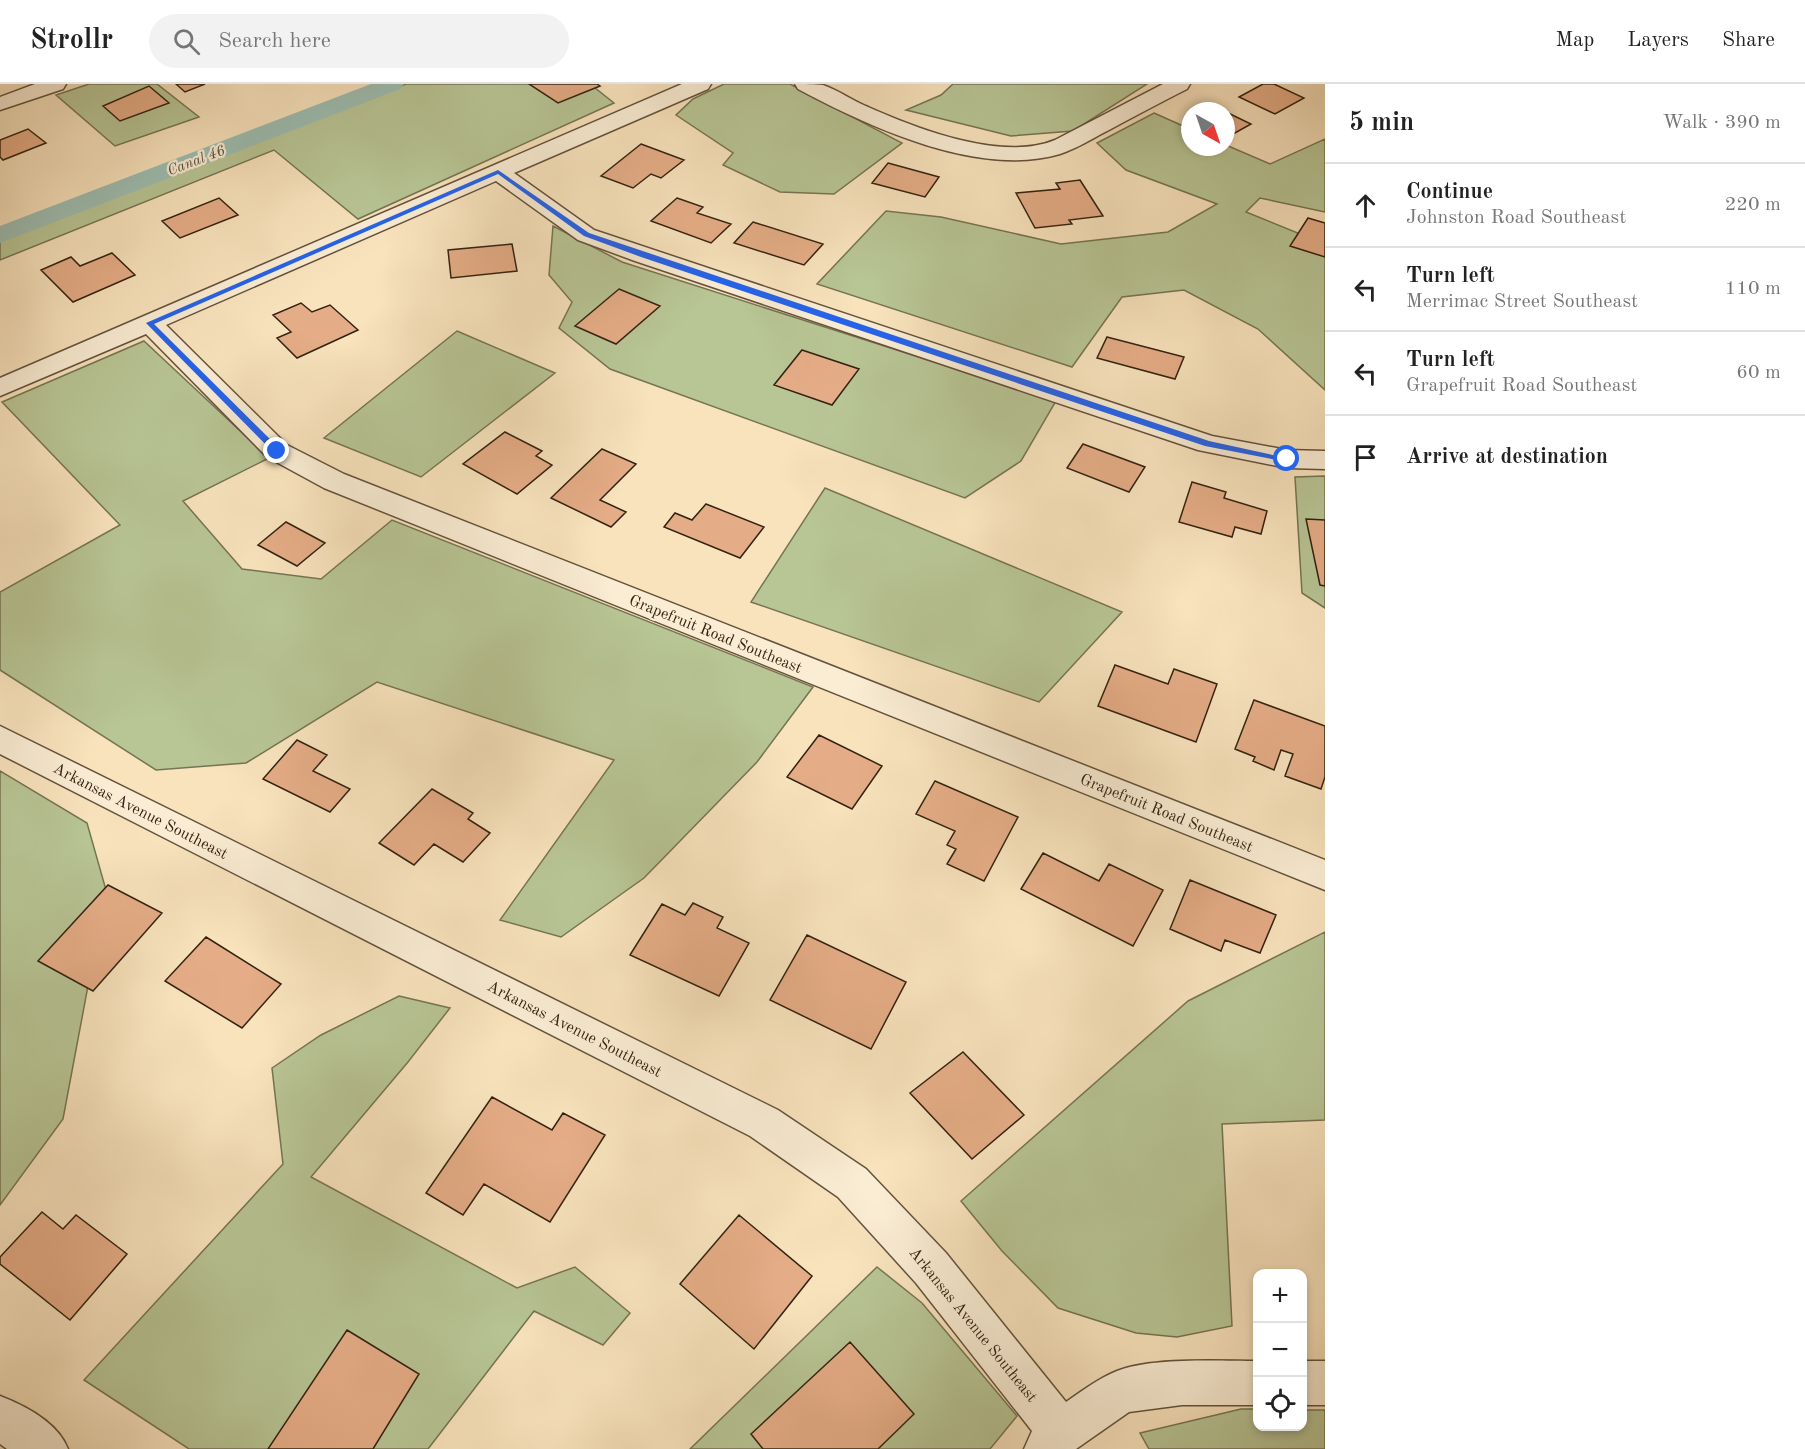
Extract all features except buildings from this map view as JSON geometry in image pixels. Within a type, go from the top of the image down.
[{"type":"street","points":[[0,104],[55,84]]},
{"type":"street","points":[[0,388],[700,84]]},
{"type":"street","points":[[806,84],[847,107],[901,127],[985,150],[1020,153],[1046,151],[1070,141],[1179,84]]},
{"type":"street","points":[[498,172],[586,235],[644,256],[1208,444],[1287,459],[1325,459]]},
{"type":"street","name":"Grapefruit Road Southeast","points":[[150,323],[277,451],[334,481],[1325,875]]},
{"type":"street","name":"Arkansas Avenue Southeast","points":[[0,739],[764,1123],[852,1182],[930,1268],[1054,1441]]},
{"type":"street","points":[[1054,1441],[1121,1392],[1182,1383],[1253,1383]]},
{"type":"street","points":[[1307,1383],[1325,1383]]},
{"type":"street","points":[[0,1418],[46,1449]]},
{"type":"green space","points":[[89,84],[157,84],[199,117],[115,146],[56,95]]},
{"type":"green space","points":[[406,84],[590,84],[614,103],[358,219],[274,150],[0,260],[0,241]]},
{"type":"green space","points":[[724,84],[790,84],[902,143],[834,194],[780,192],[723,165],[733,153],[676,115],[693,99]]},
{"type":"green space","points":[[953,84],[1147,84],[1073,131],[1011,136],[906,110],[941,95]]},
{"type":"green space","points":[[1154,113],[1181,125],[1181,156],[1235,156],[1235,149],[1270,164],[1325,139],[1325,212],[1260,198],[1246,212],[1325,244],[1325,390],[1258,329],[1184,290],[1122,297],[1072,367],[817,284],[886,211],[941,217],[1061,244],[1168,232],[1217,204],[1126,170],[1097,143]]},
{"type":"green space","points":[[553,226],[622,262],[1056,401],[1021,461],[965,498],[610,369],[559,328],[572,302],[549,275]]},
{"type":"green space","points":[[457,331],[555,373],[421,477],[324,438]]},
{"type":"green space","points":[[144,341],[269,458],[183,501],[242,569],[321,579],[392,520],[813,687],[757,762],[644,878],[561,937],[500,920],[614,760],[377,682],[246,763],[156,770],[0,670],[0,592],[120,525],[2,402]]},
{"type":"green space","points":[[1325,476],[1325,608],[1302,593],[1295,477]]},
{"type":"green space","points":[[825,488],[1122,612],[1039,702],[751,602]]},
{"type":"green space","points":[[0,771],[87,823],[106,890],[63,1119],[0,1205]]},
{"type":"green space","points":[[1325,932],[1325,1120],[1222,1124],[1232,1326],[1177,1337],[1136,1333],[1058,1308],[1002,1251],[961,1201],[1188,1001]]},
{"type":"green space","points":[[399,996],[450,1008],[408,1062],[311,1177],[517,1288],[575,1267],[630,1313],[603,1345],[534,1311],[428,1449],[189,1449],[84,1380],[283,1164],[272,1068],[321,1035]]},
{"type":"green space","points":[[877,1267],[922,1303],[1017,1416],[990,1449],[690,1449]]},
{"type":"green space","points":[[1241,1409],[1253,1409],[1253,1431],[1307,1431],[1307,1410],[1325,1410],[1325,1449],[1149,1449],[1140,1433]]},
{"type":"waterway","name":"Canal 46","points":[[0,235],[392,84]]},
{"type":"route","points":[[277,451],[150,323],[498,172],[586,235],[1208,444],[1287,459]]}]
